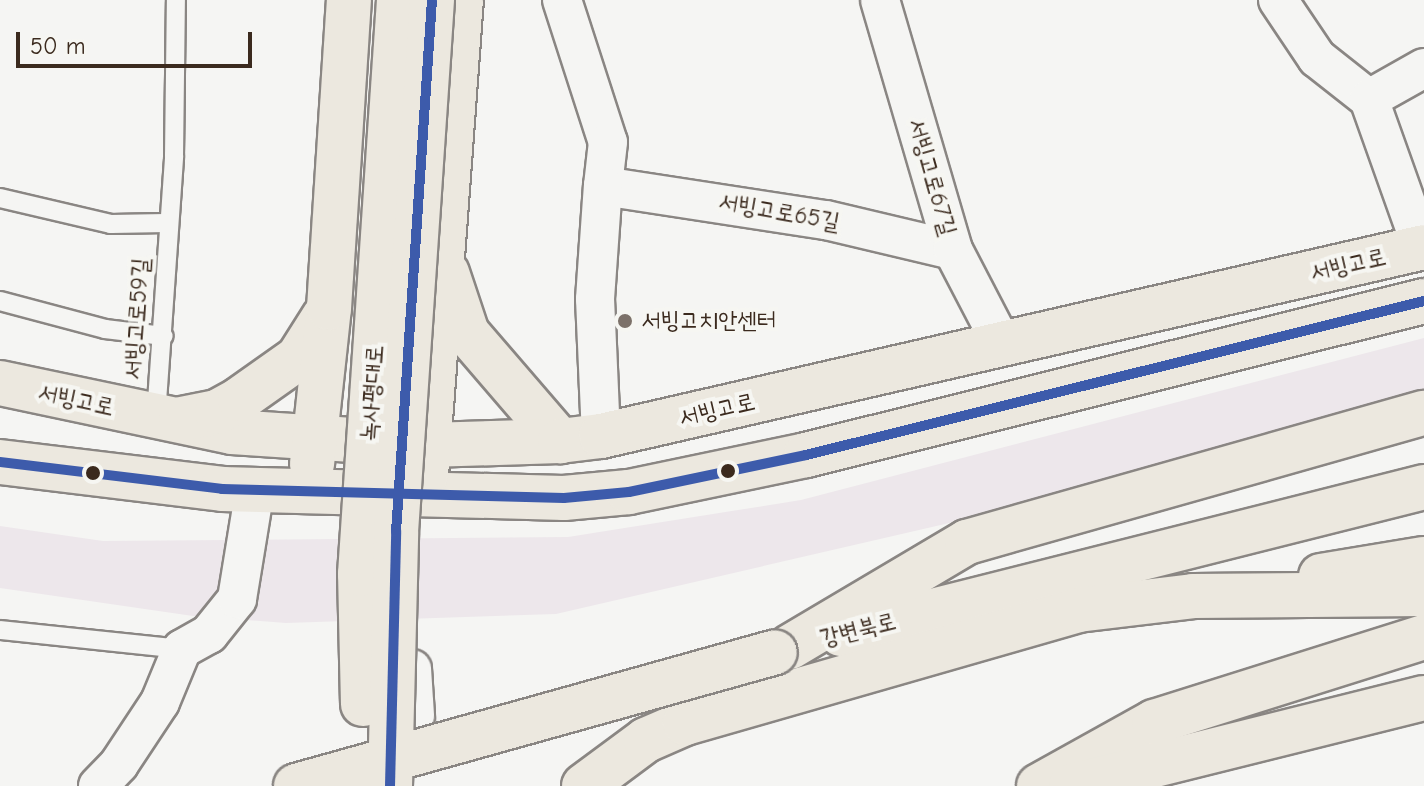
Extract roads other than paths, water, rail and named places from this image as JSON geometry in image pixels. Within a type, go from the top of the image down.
[{"type":"main road","points":[[311,493],[314,436],[329,308],[329,256],[349,0]]},
{"type":"main road","name":"녹사평대로","points":[[364,786],[360,574],[399,0]]},
{"type":"main road","name":"녹사평대로","points":[[390,786],[396,532],[432,0]]},
{"type":"main road","points":[[424,497],[432,264],[461,0]]},
{"type":"main road","name":"서빙고로","points":[[0,383],[232,432],[428,445],[581,438],[1003,346],[1423,248]]},
{"type":"main road","points":[[329,256],[366,297],[398,299],[417,292],[432,264]]},
{"type":"main road","points":[[432,264],[467,333],[581,438]]},
{"type":"main road","points":[[0,462],[311,493],[564,498],[629,492],[806,455],[1424,301]]},
{"type":"main road","points":[[165,419],[217,412],[298,358],[329,308]]},
{"type":"main road","points":[[782,650],[967,542],[1424,413]]},
{"type":"main road","name":"강변북로","points":[[296,786],[782,650],[1424,487]]},
{"type":"main road","points":[[584,786],[635,747],[685,723],[879,664],[1078,610],[1193,596],[1424,559]]},
{"type":"main road","points":[[1193,596],[1424,594]]},
{"type":"main road","points":[[1039,786],[1154,722],[1424,637]]},
{"type":"main road","points":[[1071,786],[1424,698]]},
{"type":"street","points":[[432,264],[441,0]]},
{"type":"street","points":[[562,0],[608,142],[581,438]]},
{"type":"street","name":"서빙고로67길","points":[[880,0],[953,250],[1003,346]]},
{"type":"street","points":[[1278,0],[1317,58],[1369,99],[1423,248]]},
{"type":"street","points":[[1369,99],[1424,68]]},
{"type":"street","name":"서빙고로65길","points":[[603,186],[826,220],[953,250]]},
{"type":"street","points":[[98,786],[119,764],[160,702],[182,649],[209,634],[237,599],[255,489]]},
{"type":"street","points":[[412,669],[415,716]]},
{"type":"lane","name":"서빙고로59길","points":[[165,419],[156,361],[164,336],[166,223],[174,156],[176,0]]},
{"type":"lane","name":"서빙고로59길","points":[[0,198],[111,224],[166,223]]},
{"type":"lane","points":[[0,301],[105,329],[164,336]]},
{"type":"lane","points":[[0,630],[182,649]]},
{"type":"place","name":"서빙고치안센터","points":[[625,321]]}]
